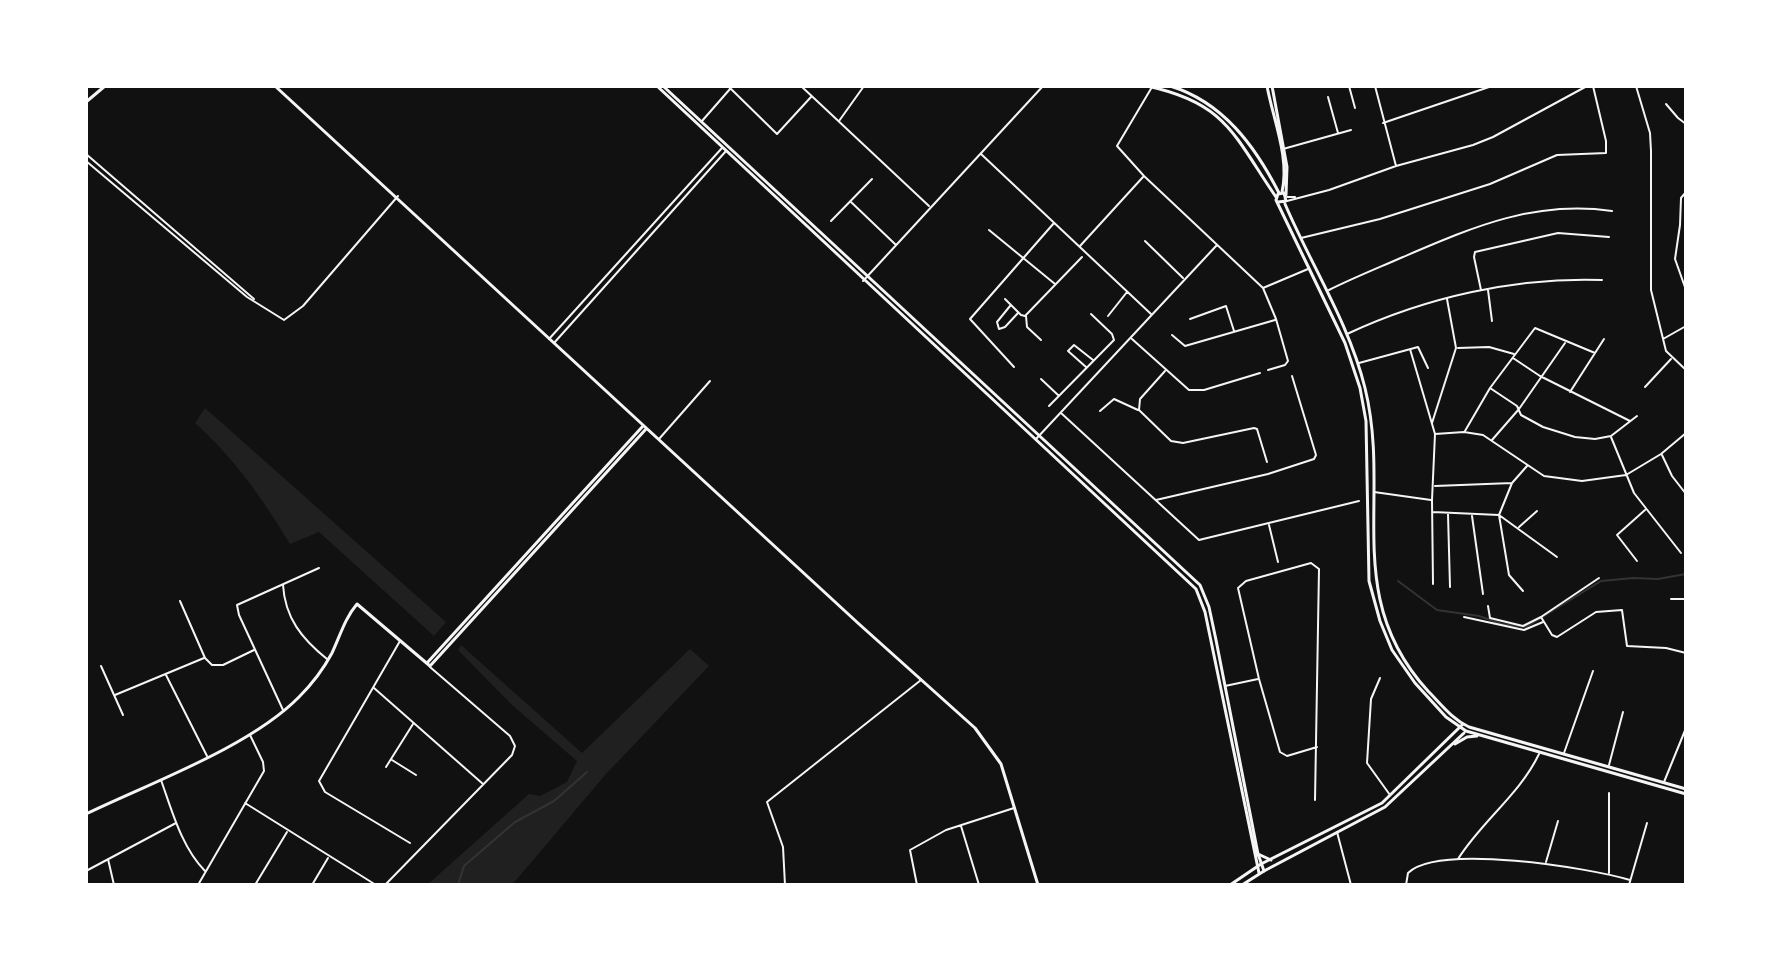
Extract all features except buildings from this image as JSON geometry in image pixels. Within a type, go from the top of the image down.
[{"type":"street","points":[[86,102],[105,86]]},
{"type":"street","points":[[275,86],[398,196],[553,344],[989,744],[1001,764],[1038,885]]},
{"type":"street","points":[[657,86],[867,276],[1196,589],[1225,686],[1259,866]]},
{"type":"street","points":[[663,86],[863,281],[1038,437]]},
{"type":"street","points":[[801,86],[930,207]]},
{"type":"street","points":[[839,121],[864,86]]},
{"type":"street","points":[[863,281],[1043,86]]},
{"type":"street","points":[[1268,370],[1285,365],[1288,361],[1263,288],[1144,176],[1117,146],[1151,86],[1182,95],[1213,112],[1251,154],[1282,198],[1309,268],[1348,350],[1369,421],[1369,581],[1380,621],[1392,650],[1407,673],[1446,717],[1483,737],[1686,794]]},
{"type":"street","points":[[1170,86],[1196,96],[1219,111],[1255,152],[1282,198],[1346,334],[1358,363],[1369,421],[1374,492],[1374,571],[1387,627],[1418,680],[1462,726]]},
{"type":"street","points":[[1270,86],[1283,149],[1282,198]]},
{"type":"street","points":[[1349,86],[1355,108]]},
{"type":"street","points":[[1375,86],[1396,166]]},
{"type":"street","points":[[1383,123],[1492,86]]},
{"type":"street","points":[[1282,198],[1329,190],[1493,137],[1587,86]]},
{"type":"street","points":[[1300,238],[1380,219],[1490,184],[1547,158],[1606,153],[1593,86]]},
{"type":"street","points":[[1636,86],[1650,133],[1649,270],[1666,351],[1686,370]]},
{"type":"street","points":[[702,122],[729,87],[777,134],[812,97]]},
{"type":"street","points":[[1328,97],[1338,134]]},
{"type":"street","points":[[1666,104],[1686,124]]},
{"type":"street","points":[[1283,149],[1351,130]]},
{"type":"street","points":[[549,339],[726,148]]},
{"type":"street","points":[[553,344],[726,148]]},
{"type":"street","points":[[980,153],[1153,315]]},
{"type":"street","points":[[86,154],[278,319],[296,313],[398,196]]},
{"type":"street","points":[[86,161],[237,285]]},
{"type":"street","points":[[1080,246],[1144,176]]},
{"type":"street","points":[[831,221],[872,179]]},
{"type":"street","points":[[1686,192],[1681,198],[1675,259],[1686,290]]},
{"type":"street","points":[[851,202],[896,245]]},
{"type":"street","points":[[1326,291],[1469,228],[1549,208],[1612,211]]},
{"type":"street","points":[[1014,367],[970,319],[1055,222]]},
{"type":"street","points":[[989,230],[1055,284]]},
{"type":"street","points":[[1481,291],[1475,252],[1558,233],[1609,237]]},
{"type":"street","points":[[1145,241],[1184,279]]},
{"type":"street","points":[[1038,437],[1217,245]]},
{"type":"street","points":[[196,254],[199,250]]},
{"type":"street","points":[[1025,316],[1082,257]]},
{"type":"street","points":[[1263,288],[1309,268]]},
{"type":"street","points":[[1346,334],[1414,308],[1488,289],[1549,280],[1602,280]]},
{"type":"street","points":[[1488,289],[1492,321]]},
{"type":"street","points":[[1108,316],[1128,292]]},
{"type":"street","points":[[1005,299],[1028,319],[1027,327],[1041,340]]},
{"type":"street","points":[[1432,424],[1456,348],[1447,299]]},
{"type":"street","points":[[584,301],[588,304]]},
{"type":"street","points":[[1011,305],[997,322],[999,329],[1005,327],[1018,312]]},
{"type":"street","points":[[1190,319],[1226,306],[1234,332]]},
{"type":"street","points":[[1049,406],[1114,337],[1091,314]]},
{"type":"street","points":[[1172,335],[1185,346],[1276,319]]},
{"type":"street","points":[[1662,340],[1686,326]]},
{"type":"street","points":[[1464,432],[1490,388],[1535,328],[1595,353]]},
{"type":"street","points":[[1131,338],[1165,371],[1195,392],[1260,373]]},
{"type":"street","points":[[1570,392],[1604,339]]},
{"type":"street","points":[[1492,440],[1519,409],[1566,342]]},
{"type":"street","points":[[1093,361],[1074,345],[1068,351],[1098,373]]},
{"type":"street","points":[[1456,348],[1489,347],[1515,354]]},
{"type":"street","points":[[1410,349],[1435,434],[1433,584]]},
{"type":"street","points":[[1358,363],[1419,349],[1428,368]]},
{"type":"street","points":[[1512,358],[1540,376],[1630,421]]},
{"type":"street","points":[[1645,387],[1672,358]]},
{"type":"street","points":[[1139,410],[1140,399],[1165,371]]},
{"type":"street","points":[[1155,501],[1268,474],[1314,459],[1316,455],[1292,376]]},
{"type":"street","points":[[1041,379],[1059,396]]},
{"type":"street","points":[[658,440],[710,381]]},
{"type":"street","points":[[1490,388],[1519,409],[1521,415],[1543,427],[1575,437],[1595,439],[1611,436],[1637,416]]},
{"type":"street","points":[[1100,411],[1114,399],[1139,410],[1177,443],[1254,428],[1257,429],[1267,462]]},
{"type":"street","points":[[1061,413],[1199,540],[1359,501]]},
{"type":"street","points":[[428,665],[645,427]]},
{"type":"street","points":[[1435,434],[1464,432],[1492,440],[1544,476],[1565,481],[1595,481],[1626,475],[1661,454],[1686,433]]},
{"type":"street","points":[[1611,436],[1626,475],[1646,509],[1681,553]]},
{"type":"street","points":[[1661,454],[1686,494]]},
{"type":"street","points":[[1523,591],[1509,575],[1499,515],[1512,483],[1528,465]]},
{"type":"street","points":[[1434,486],[1512,483]]},
{"type":"street","points":[[1374,492],[1432,500]]},
{"type":"street","points":[[1637,561],[1617,535],[1646,509]]},
{"type":"street","points":[[1518,527],[1537,511]]},
{"type":"street","points":[[1432,512],[1499,515],[1557,557]]},
{"type":"street","points":[[1448,513],[1450,587]]},
{"type":"street","points":[[1472,515],[1483,594]]},
{"type":"street","points":[[1269,524],[1278,562]]},
{"type":"street","points":[[1315,800],[1317,747],[1319,569],[1315,563],[1246,581],[1238,588],[1280,752],[1287,756],[1317,747]]},
{"type":"street","points":[[283,711],[237,605],[319,568]]},
{"type":"street","points":[[1464,617],[1524,630],[1599,578]]},
{"type":"street","points":[[283,584],[285,606],[291,620],[311,646],[328,660]]},
{"type":"street","points":[[1671,599],[1686,599]]},
{"type":"street","points":[[180,601],[205,658],[212,665],[223,665],[255,650]]},
{"type":"street","points":[[86,814],[250,735],[283,711],[300,697],[328,660],[348,615],[357,604],[513,741],[512,755],[385,885]]},
{"type":"street","points":[[1488,606],[1490,618],[1512,624],[1523,626],[1543,619]]},
{"type":"street","points":[[1543,619],[1552,635],[1557,637],[1596,612],[1622,610],[1627,646],[1666,648],[1686,653]]},
{"type":"street","points":[[400,640],[321,775],[320,786],[410,843]]},
{"type":"street","points":[[1214,641],[1262,872]]},
{"type":"street","points":[[115,695],[205,658]]},
{"type":"street","points":[[101,666],[123,715]]},
{"type":"street","points":[[1564,755],[1593,671]]},
{"type":"street","points":[[166,674],[207,756]]},
{"type":"street","points":[[1380,678],[1371,699],[1367,763],[1391,796]]},
{"type":"street","points":[[785,885],[783,847],[767,802],[921,679]]},
{"type":"street","points":[[1225,686],[1259,679]]},
{"type":"street","points":[[374,688],[483,784]]},
{"type":"street","points":[[1608,767],[1623,712]]},
{"type":"street","points":[[386,767],[414,723]]},
{"type":"street","points":[[1242,885],[1391,796],[1462,726]]},
{"type":"street","points":[[1467,729],[1686,789]]},
{"type":"street","points":[[1230,885],[1259,866],[1385,807],[1467,729]]},
{"type":"street","points":[[1663,783],[1686,729]]},
{"type":"street","points":[[198,885],[265,767],[250,735]]},
{"type":"street","points":[[1442,753],[1467,737],[1483,737]]},
{"type":"street","points":[[1458,859],[1475,832],[1526,776],[1539,753]]},
{"type":"street","points":[[391,759],[416,775]]},
{"type":"street","points":[[160,779],[177,823],[196,861],[205,871]]},
{"type":"street","points":[[1609,793],[1609,874]]},
{"type":"street","points":[[244,802],[376,885]]},
{"type":"street","points":[[917,885],[910,850],[930,837],[960,825],[1015,808]]},
{"type":"street","points":[[1545,863],[1558,821]]},
{"type":"street","points":[[86,871],[177,823]]},
{"type":"street","points":[[1629,885],[1647,823]]},
{"type":"street","points":[[960,825],[979,885]]},
{"type":"street","points":[[1336,830],[1351,885]]},
{"type":"street","points":[[255,885],[287,831]]},
{"type":"street","points":[[1258,854],[1271,860]]},
{"type":"street","points":[[312,885],[329,857]]},
{"type":"street","points":[[108,858],[114,885]]},
{"type":"street","points":[[1406,885],[1408,873],[1421,864],[1458,859],[1545,863],[1630,880]]},
{"type":"shaded area","points":[[205,408],[446,622],[434,636],[319,532],[290,544],[247,480],[195,423]]},
{"type":"shaded area","points":[[461,645],[582,753],[690,649],[709,666],[606,774],[512,885],[427,885],[529,794],[540,796],[567,782],[577,761],[512,705],[458,650]]},
{"type":"waterway","points":[[1398,581],[1437,610],[1526,627],[1601,581],[1658,579],[1686,574]]},
{"type":"waterway","points":[[458,885],[464,866],[515,822],[554,801],[587,772]]}]
